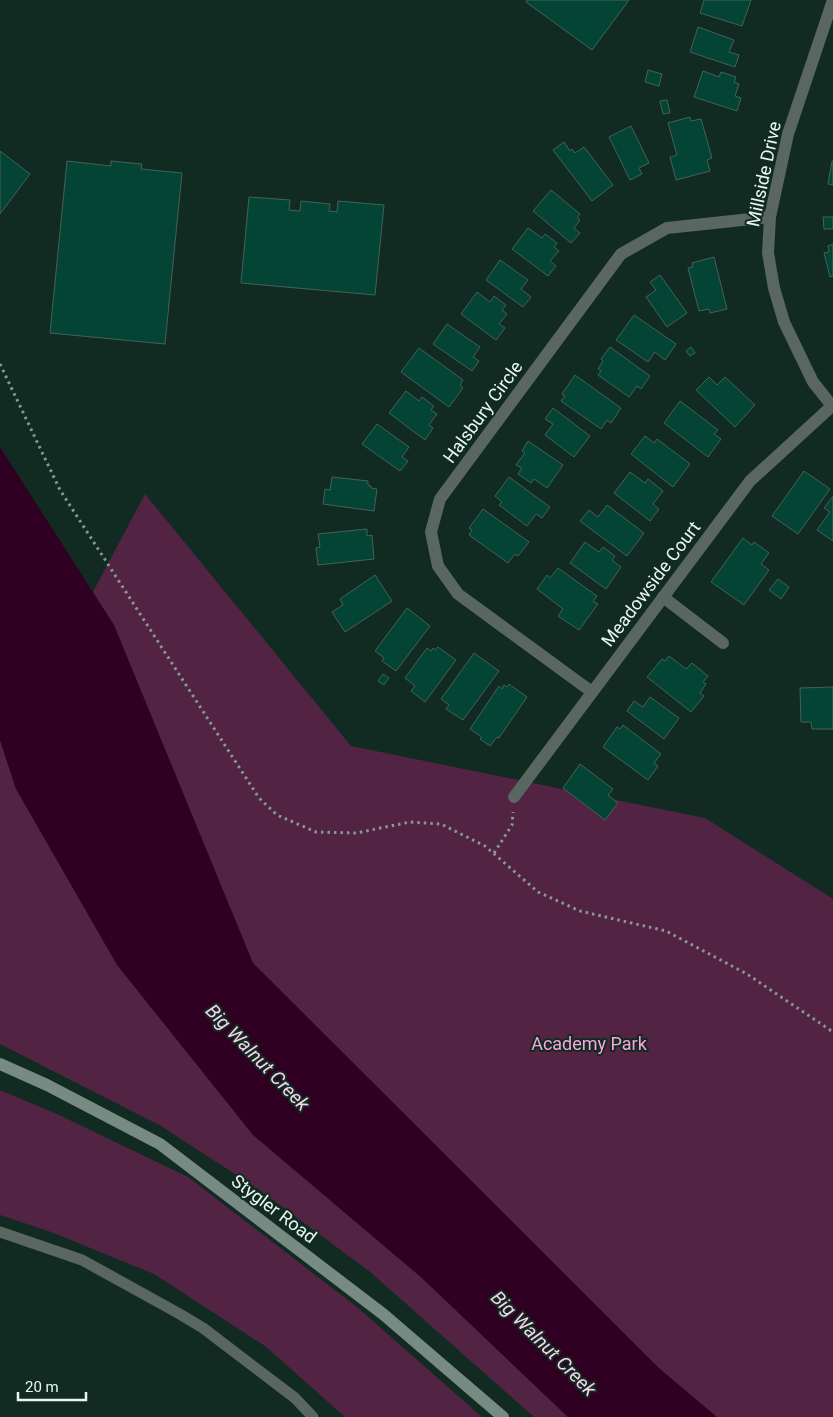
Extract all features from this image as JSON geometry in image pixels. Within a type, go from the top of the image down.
[{"type":"main road","name":"Stygler Road","points":[[0,1064],[47,1085],[160,1144],[383,1314],[504,1417]]},
{"type":"street","name":"Millside Drive","points":[[833,0],[788,134],[770,217],[768,253],[774,288],[784,322],[813,382],[833,406]]},
{"type":"street","name":"Halsbury Circle","points":[[592,692],[458,594],[438,566],[431,532],[440,499],[622,254],[667,228],[770,217]]},
{"type":"street","name":"Meadowside Court","points":[[514,798],[750,481],[833,406]]},
{"type":"street","points":[[663,597],[723,643]]},
{"type":"lane","points":[[0,1232],[82,1260],[178,1313],[203,1328],[295,1398],[313,1417]]},
{"type":"path","points":[[0,364],[60,490],[258,798],[277,815],[316,832],[356,833],[410,822],[441,824],[485,846],[538,892],[580,911],[666,931],[747,974],[833,1032]]},
{"type":"path","points":[[494,853],[512,825],[514,798]]},
{"type":"green space","name":"Academy Park","points":[[145,494],[351,746],[705,818],[833,899],[833,1417],[619,1417],[35,701]]},
{"type":"green space","points":[[0,740],[16,789],[253,1135],[422,1278],[568,1417],[534,1417],[369,1271],[258,1189],[161,1126],[0,1044]]},
{"type":"green space","points":[[0,1090],[59,1115],[188,1177],[357,1307],[482,1417],[345,1417],[265,1346],[154,1274],[51,1232],[0,1215]]},
{"type":"water","name":"Big Walnut Creek","points":[[0,447],[114,625],[253,963],[660,1369],[717,1417],[568,1417],[422,1278],[253,1135],[117,965],[16,789],[0,740]]},
{"type":"building","points":[[527,0],[629,0],[592,50],[526,2]]},
{"type":"building","points":[[704,0],[751,0],[742,26],[700,13]]},
{"type":"building","points":[[698,27],[734,40],[729,52],[739,55],[735,67],[690,52]]},
{"type":"building","points":[[648,70],[662,74],[659,86],[645,82]]},
{"type":"building","points":[[703,71],[719,77],[721,72],[736,77],[734,82],[739,84],[735,96],[741,98],[737,111],[694,97]]},
{"type":"building","points":[[667,100],[670,113],[663,114],[660,101]]},
{"type":"building","points":[[690,117],[691,121],[701,119],[712,158],[707,160],[710,171],[676,180],[670,157],[677,155],[668,123]]},
{"type":"building","points":[[631,126],[649,163],[639,168],[642,174],[630,180],[609,137]]},
{"type":"building","points":[[564,142],[570,151],[572,149],[575,153],[584,147],[613,185],[592,201],[553,150]]},
{"type":"building","points":[[0,151],[30,174],[0,214]]},
{"type":"building","points":[[67,161],[111,166],[111,161],[142,164],[141,169],[182,173],[165,344],[50,333]]},
{"type":"building","points":[[833,161],[833,185],[828,184]]},
{"type":"building","points":[[551,190],[580,214],[577,218],[580,220],[574,228],[580,233],[571,243],[533,211]]},
{"type":"building","points":[[249,197],[290,200],[289,210],[300,211],[301,201],[330,204],[329,211],[337,212],[338,201],[384,205],[375,295],[241,283]]},
{"type":"building","points":[[823,217],[833,217],[833,229],[824,229]]},
{"type":"building","points":[[528,228],[542,238],[545,234],[557,243],[554,247],[559,251],[550,261],[556,266],[548,276],[512,249]]},
{"type":"building","points":[[833,244],[833,276],[830,277],[824,253],[829,252],[828,246]]},
{"type":"building","points":[[714,257],[727,309],[710,313],[709,309],[699,311],[688,268],[693,267],[692,263]]},
{"type":"building","points":[[500,260],[528,280],[521,289],[531,297],[523,307],[486,280]]},
{"type":"building","points":[[660,275],[687,313],[667,327],[646,297],[656,290],[650,282]]},
{"type":"building","points":[[477,292],[490,302],[494,296],[506,305],[502,310],[507,314],[499,324],[505,328],[496,340],[461,314]]},
{"type":"building","points":[[634,315],[676,344],[665,360],[655,352],[648,362],[616,340]]},
{"type":"building","points":[[447,324],[480,347],[473,357],[479,361],[472,371],[433,344]]},
{"type":"building","points":[[610,347],[650,376],[641,389],[637,386],[629,397],[598,375],[601,371],[598,369],[603,361],[601,359]]},
{"type":"building","points":[[691,347],[695,353],[690,356],[686,351]]},
{"type":"building","points":[[419,348],[463,380],[460,385],[463,388],[449,407],[401,372]]},
{"type":"building","points":[[575,375],[621,408],[611,423],[607,420],[601,429],[561,401],[565,396],[562,394]]},
{"type":"building","points":[[709,377],[717,385],[725,377],[755,405],[735,427],[696,390]]},
{"type":"building","points":[[406,391],[419,401],[422,397],[434,406],[431,410],[437,414],[429,425],[433,428],[425,440],[389,413]]},
{"type":"building","points":[[680,401],[718,430],[714,434],[721,439],[708,457],[664,423]]},
{"type":"building","points":[[553,408],[590,436],[574,457],[545,435],[553,424],[545,419]]},
{"type":"building","points":[[377,424],[409,447],[402,457],[408,461],[400,471],[362,444]]},
{"type":"building","points":[[645,436],[654,443],[657,439],[690,464],[673,487],[631,454]]},
{"type":"building","points":[[528,441],[563,465],[547,488],[534,479],[531,483],[518,474],[522,468],[516,465],[525,453],[522,451]]},
{"type":"building","points":[[804,471],[830,489],[798,534],[772,516]]},
{"type":"building","points":[[630,472],[645,483],[648,479],[663,491],[653,504],[659,509],[650,521],[614,493]]},
{"type":"building","points":[[332,477],[368,481],[368,485],[371,488],[377,489],[374,511],[323,504],[325,489],[330,490]]},
{"type":"building","points":[[509,477],[550,507],[542,518],[536,514],[527,526],[499,505],[502,502],[495,496]]},
{"type":"building","points":[[833,496],[833,541],[817,530],[830,512],[824,508]]},
{"type":"building","points":[[607,505],[644,533],[627,556],[580,521],[589,510],[598,517]]},
{"type":"building","points":[[483,509],[529,542],[518,556],[515,554],[508,563],[469,535],[472,530],[469,528]]},
{"type":"building","points":[[367,529],[367,536],[372,535],[374,559],[318,565],[316,548],[320,547],[318,534]]},
{"type":"building","points":[[743,538],[752,545],[754,542],[769,553],[761,564],[769,570],[744,605],[711,582]]},
{"type":"building","points":[[585,542],[599,552],[603,547],[615,556],[612,560],[621,567],[606,589],[570,563]]},
{"type":"building","points":[[558,568],[597,596],[593,601],[598,604],[579,630],[558,616],[563,609],[537,589],[547,575],[550,578]]},
{"type":"building","points":[[375,575],[392,601],[345,632],[332,612],[343,605],[340,599]]},
{"type":"building","points":[[778,579],[789,587],[781,599],[769,590]]},
{"type":"building","points":[[407,608],[430,626],[396,671],[382,661],[384,658],[375,651]]},
{"type":"building","points":[[438,647],[456,660],[425,702],[411,691],[415,686],[405,678],[427,648],[431,651],[433,648],[435,650]]},
{"type":"building","points":[[474,653],[499,671],[463,720],[446,709],[449,705],[441,699]]},
{"type":"building","points":[[669,656],[686,669],[692,663],[708,676],[703,682],[706,684],[700,693],[704,696],[691,712],[647,677],[662,659],[665,661]]},
{"type":"building","points":[[383,674],[389,678],[384,685],[378,681]]},
{"type":"building","points":[[509,684],[527,697],[499,738],[497,737],[490,746],[480,739],[482,737],[470,729],[499,686],[502,689],[504,685],[507,687]]},
{"type":"building","points":[[833,687],[833,729],[812,729],[811,722],[801,722],[800,688]]},
{"type":"building","points":[[650,697],[679,718],[664,739],[627,711],[634,701],[643,707]]},
{"type":"building","points":[[623,725],[661,754],[654,763],[658,766],[648,780],[603,747],[617,727],[620,729]]},
{"type":"building","points":[[580,764],[613,789],[608,795],[618,803],[605,820],[563,788]]}]
